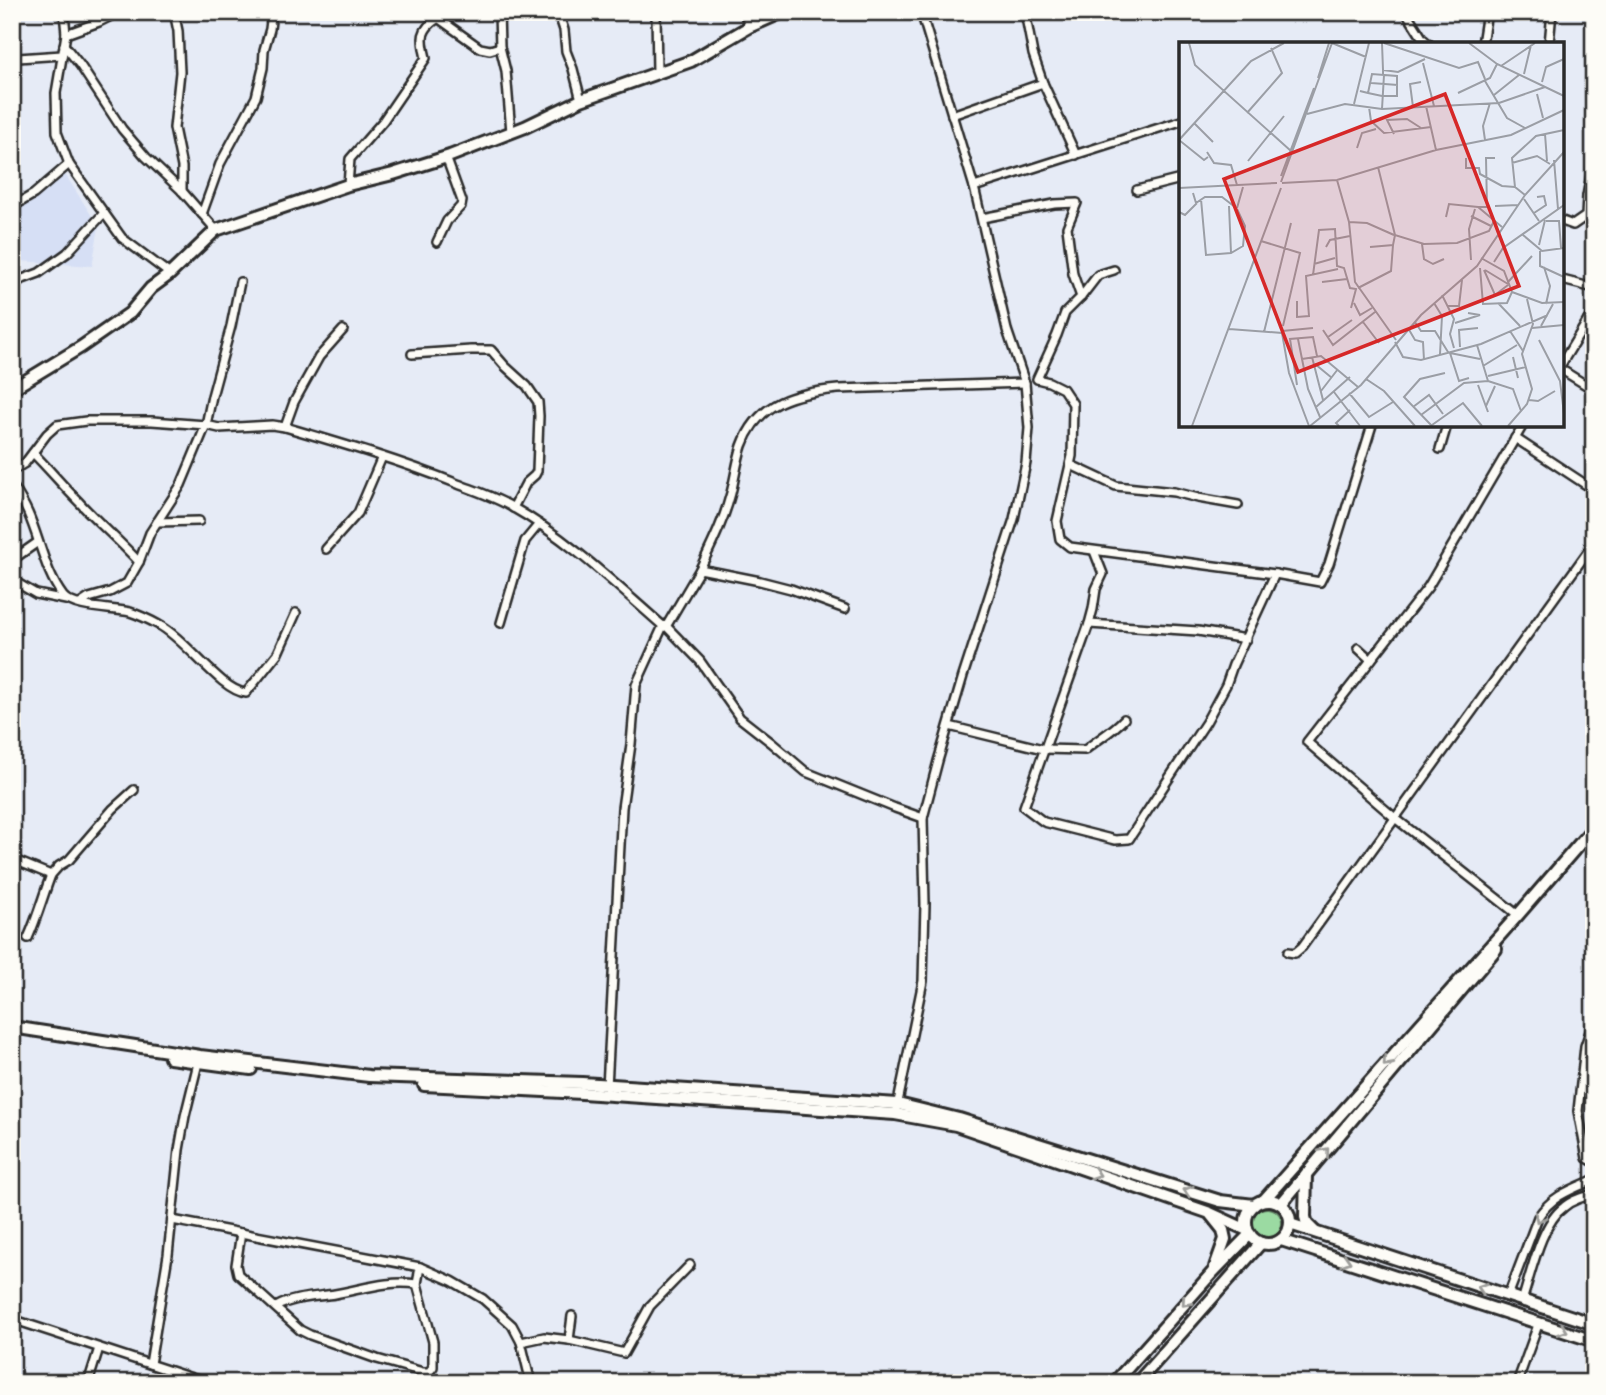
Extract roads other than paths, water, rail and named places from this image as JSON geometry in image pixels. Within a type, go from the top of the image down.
[{"type":"street","points":[[64,12],[66,34],[56,93],[57,132],[69,164],[122,238],[170,274]]},
{"type":"street","points":[[66,34],[119,12]]},
{"type":"street","points":[[174,12],[180,72],[174,128],[182,167],[182,191]]},
{"type":"street","points":[[202,214],[220,164],[256,97],[272,12]]},
{"type":"street","points":[[499,12],[500,47],[506,71],[511,132]]},
{"type":"street","points":[[561,12],[566,51],[581,100]]},
{"type":"street","points":[[656,12],[656,73]]},
{"type":"street","points":[[744,12],[748,27]]},
{"type":"street","points":[[12,390],[130,313],[151,288],[170,274],[216,230],[348,185],[446,158],[581,100],[691,61],[748,27],[783,12]]},
{"type":"street","points":[[897,1109],[923,981],[923,818],[963,676],[1014,519],[1026,463],[1029,428],[1025,383],[1006,330],[974,187],[921,12]]},
{"type":"street","points":[[1026,12],[1033,54],[1043,83],[1076,155]]},
{"type":"street","points":[[1406,12],[1425,42]]},
{"type":"street","points":[[1549,42],[1552,12]]},
{"type":"street","points":[[1482,42],[1485,15]]},
{"type":"street","points":[[348,185],[351,159],[383,121],[426,58],[422,39],[428,25],[438,18],[480,48],[490,50],[500,47]]},
{"type":"street","points":[[64,45],[122,129],[216,230]]},
{"type":"street","points":[[12,61],[18,58],[62,55]]},
{"type":"street","points":[[952,115],[1043,83]]},
{"type":"street","points":[[974,187],[1179,122]]},
{"type":"street","points":[[437,242],[447,221],[461,206],[462,201],[446,158]]},
{"type":"street","points":[[1564,222],[1573,225],[1586,216],[1594,160]]},
{"type":"street","points":[[12,207],[34,194],[69,164]]},
{"type":"street","points":[[1137,190],[1179,180]]},
{"type":"street","points":[[982,218],[1054,204],[1077,203],[1067,228],[1073,274],[1081,297]]},
{"type":"street","points":[[12,283],[39,273],[67,253],[104,213]]},
{"type":"street","points":[[1114,270],[1098,275],[1065,313],[1037,379],[1063,389],[1073,404],[1071,465],[1057,521],[1060,539],[1070,547],[1321,582],[1371,427]]},
{"type":"street","points":[[1564,280],[1594,288]]},
{"type":"street","points":[[80,604],[128,583],[150,533],[181,485],[206,425],[240,282]]},
{"type":"street","points":[[1564,360],[1591,322],[1594,311]]},
{"type":"street","points":[[285,427],[294,402],[319,357],[343,330]]},
{"type":"street","points":[[412,354],[491,350],[527,386],[538,402],[537,471],[526,483],[513,508]]},
{"type":"street","points":[[1564,371],[1594,390]]},
{"type":"street","points":[[607,1090],[622,808],[632,744],[636,685],[664,626],[701,569],[723,519],[743,444],[758,419],[774,405],[808,392],[1025,383]]},
{"type":"street","points":[[12,471],[25,463],[57,425],[86,421],[152,421],[219,428],[272,425],[285,427],[438,476],[513,508],[584,558],[664,626],[700,661],[740,718],[806,772],[923,818]]},
{"type":"street","points":[[1440,449],[1446,427]]},
{"type":"street","points":[[1518,915],[1395,818],[1307,742],[1428,587],[1522,427]]},
{"type":"street","points":[[1516,438],[1594,490]]},
{"type":"street","points":[[33,453],[139,562]]},
{"type":"street","points":[[326,549],[358,513],[382,457]]},
{"type":"street","points":[[1071,465],[1116,486],[1174,492],[1238,505]]},
{"type":"street","points":[[12,485],[28,513],[55,584],[66,600]]},
{"type":"street","points":[[157,522],[199,521]]},
{"type":"street","points":[[501,623],[526,541],[539,524]]},
{"type":"street","points":[[12,564],[15,558],[38,542]]},
{"type":"street","points":[[1288,952],[1295,953],[1302,947],[1594,543]]},
{"type":"street","points":[[1094,551],[1103,573],[1096,589],[1089,624],[1024,807],[1044,822],[1115,840],[1129,839],[1206,722],[1226,685],[1275,574]]},
{"type":"street","points":[[701,569],[791,589],[845,609]]},
{"type":"street","points":[[12,580],[36,594],[131,613],[161,626],[184,643],[222,681],[244,694],[278,653],[296,613]]},
{"type":"street","points":[[1089,624],[1198,631],[1246,639]]},
{"type":"street","points":[[1358,648],[1371,660]]},
{"type":"street","points":[[949,726],[1043,749],[1085,750],[1104,734],[1114,730],[1124,719]]},
{"type":"street","points":[[28,939],[51,875],[69,860],[113,809],[134,790]]},
{"type":"street","points":[[1114,1383],[1249,1232],[1247,1216],[1259,1202],[1594,827]]},
{"type":"street","points":[[1281,1204],[1594,835]]},
{"type":"street","points":[[12,859],[51,875]]},
{"type":"street","points":[[1594,1020],[1585,1046],[1578,1111],[1587,1158],[1594,1162]]},
{"type":"street","points":[[12,1030],[198,1063],[369,1082],[607,1090]]},
{"type":"street","points":[[12,1030],[369,1076],[897,1109],[959,1119],[1220,1201],[1276,1201],[1286,1209],[1290,1224],[1281,1240],[1272,1244],[1261,1243],[1249,1232],[1210,1213],[956,1125],[897,1109]]},
{"type":"street","points":[[150,1364],[172,1220],[178,1150],[198,1063]]},
{"type":"street","points":[[1306,1174],[1307,1224],[1316,1233]]},
{"type":"street","points":[[1508,1296],[1538,1217],[1544,1208],[1559,1195],[1593,1181]]},
{"type":"street","points":[[1522,1301],[1549,1223],[1572,1202],[1594,1194]]},
{"type":"street","points":[[1210,1213],[1223,1230],[1225,1239],[1213,1273]]},
{"type":"street","points":[[172,1220],[420,1267],[452,1281],[483,1299],[512,1325],[521,1342],[531,1383]]},
{"type":"street","points":[[1290,1224],[1594,1325]]},
{"type":"street","points":[[241,1233],[236,1265],[238,1274],[291,1323],[310,1335],[377,1359],[429,1372],[433,1367],[433,1342],[417,1284],[420,1267]]},
{"type":"street","points":[[1281,1240],[1594,1341]]},
{"type":"street","points":[[1137,1383],[1261,1243]]},
{"type":"street","points":[[521,1342],[544,1337],[624,1353],[650,1306],[690,1265]]},
{"type":"street","points":[[276,1307],[352,1289],[401,1282],[417,1284]]},
{"type":"street","points":[[569,1340],[572,1316]]},
{"type":"street","points":[[12,1319],[207,1383]]},
{"type":"street","points":[[1517,1383],[1539,1322]]},
{"type":"street","points":[[89,1383],[99,1348]]}]
